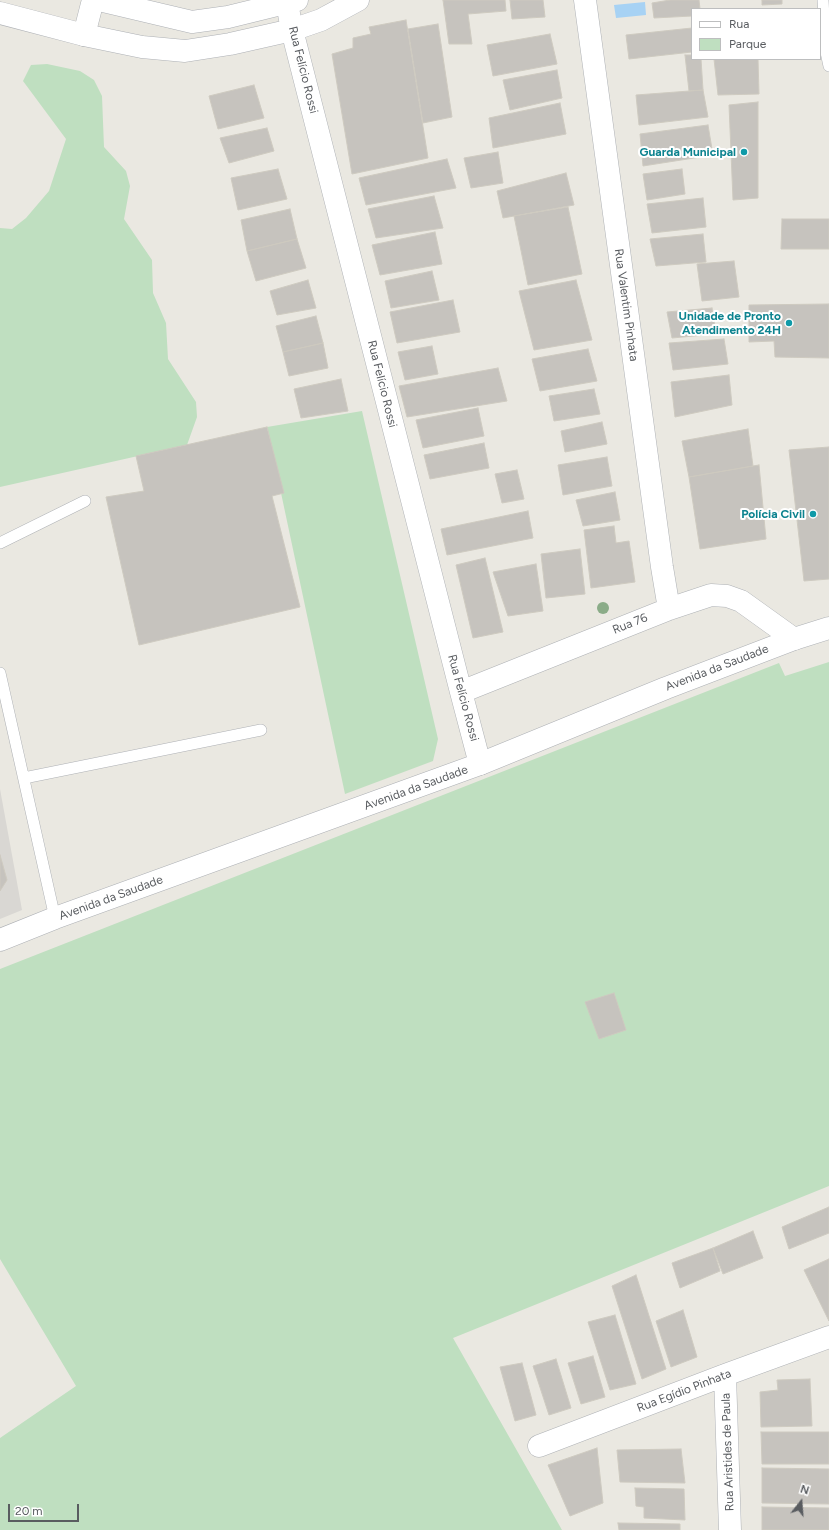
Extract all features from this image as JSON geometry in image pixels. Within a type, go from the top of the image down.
[{"type":"street","points":[[84,35],[93,0]]},
{"type":"street","points":[[99,0],[192,22],[228,18],[292,2]]},
{"type":"street","points":[[3,17],[142,48],[185,51],[230,44],[292,30],[321,20],[358,0]]},
{"type":"street","name":"Rua Valentim Pinhata","points":[[585,0],[669,609]]},
{"type":"street","name":"Rua Felício Rossi","points":[[292,2],[292,30],[480,764]]},
{"type":"street","name":"Rua 76","points":[[461,692],[669,609],[711,595],[727,596],[741,601],[794,639]]},
{"type":"street","name":"Avenida da Saudade","points":[[0,940],[55,918],[480,764],[666,688],[794,639],[829,628]]},
{"type":"street","name":"Rua Egídio Pinhata","points":[[539,1446],[829,1337]]},
{"type":"street","name":"Rua Aristides de Paula","points":[[726,1375],[730,1530]]},
{"type":"lane","points":[[823,0],[826,52],[829,66]]},
{"type":"lane","points":[[0,543],[85,501]]},
{"type":"lane","points":[[0,673],[55,918]]},
{"type":"lane","points":[[24,778],[261,730]]},
{"type":"shaded area","points":[[0,789],[22,910],[0,919]]},
{"type":"green space","points":[[47,64],[80,71],[94,80],[102,96],[104,147],[126,171],[130,186],[124,219],[152,260],[153,293],[166,323],[168,359],[196,402],[197,417],[187,445],[0,487],[0,228],[12,229],[26,218],[49,191],[66,139],[23,81],[31,65]]},
{"type":"green space","points":[[362,411],[438,739],[433,761],[345,794],[267,427]]},
{"type":"green space","points":[[829,662],[829,1186],[453,1338],[562,1530],[0,1530],[0,1438],[76,1386],[0,1259],[0,969],[779,663],[785,676]]},
{"type":"water","points":[[645,2],[646,15],[616,18],[614,5]]},
{"type":"building","points":[[443,0],[505,0],[506,11],[468,14],[472,44],[449,44]]},
{"type":"building","points":[[510,0],[543,0],[545,17],[512,19]]},
{"type":"building","points":[[670,0],[699,0],[700,8],[691,8],[691,16],[654,18],[652,3]]},
{"type":"building","points":[[762,0],[782,0],[782,4],[762,5]]},
{"type":"building","points":[[406,20],[428,158],[352,174],[332,54],[353,48],[353,38],[371,34],[369,27]]},
{"type":"building","points":[[438,24],[452,117],[423,123],[408,29]]},
{"type":"building","points":[[691,28],[691,52],[629,59],[626,35]]},
{"type":"building","points":[[550,34],[557,64],[493,76],[487,45]]},
{"type":"building","points":[[685,55],[691,55],[691,60],[701,60],[703,90],[689,91]]},
{"type":"building","points":[[714,60],[758,60],[759,94],[718,95]]},
{"type":"building","points":[[557,70],[562,98],[510,110],[503,80]]},
{"type":"building","points":[[254,85],[264,118],[218,129],[209,96]]},
{"type":"building","points":[[703,90],[708,117],[639,125],[636,95]]},
{"type":"building","name":"Guarda Municipal","points":[[758,102],[758,198],[733,200],[729,105]]},
{"type":"building","points":[[560,103],[566,134],[493,148],[489,118]]},
{"type":"building","points":[[708,125],[713,155],[643,166],[640,134]]},
{"type":"building","points":[[267,128],[274,151],[229,163],[220,138]]},
{"type":"building","points":[[498,152],[503,183],[471,188],[464,158]]},
{"type":"building","points":[[447,159],[456,188],[366,205],[359,178]]},
{"type":"building","points":[[278,169],[287,199],[238,210],[231,178]]},
{"type":"building","points":[[682,169],[685,194],[647,200],[643,174]]},
{"type":"building","points":[[566,173],[574,205],[503,218],[497,191]]},
{"type":"building","points":[[434,196],[443,228],[376,238],[368,209]]},
{"type":"building","points":[[703,198],[706,227],[652,233],[647,204]]},
{"type":"building","points":[[568,207],[582,274],[528,285],[514,216]]},
{"type":"building","points":[[290,209],[297,239],[247,251],[241,220]]},
{"type":"building","points":[[782,219],[829,219],[829,249],[781,249]]},
{"type":"building","points":[[435,232],[442,264],[380,275],[372,245]]},
{"type":"building","points":[[703,234],[706,262],[656,266],[650,239]]},
{"type":"building","points":[[297,239],[306,268],[256,281],[247,251]]},
{"type":"building","points":[[734,261],[739,297],[702,301],[697,264]]},
{"type":"building","points":[[432,271],[439,300],[391,308],[385,281]]},
{"type":"building","points":[[308,280],[316,308],[277,315],[270,291]]},
{"type":"building","points":[[576,280],[592,340],[534,350],[519,291]]},
{"type":"building","points":[[453,300],[460,332],[397,343],[390,312]]},
{"type":"building","name":"Unidade de Pronto Atendimento 24H","points":[[829,304],[829,358],[775,357],[774,341],[749,342],[749,305]]},
{"type":"building","points":[[712,308],[716,334],[672,338],[667,312]]},
{"type":"building","points":[[316,316],[323,343],[283,352],[276,326]]},
{"type":"building","points":[[724,339],[728,364],[673,370],[669,343]]},
{"type":"building","points":[[323,343],[328,368],[289,376],[283,352]]},
{"type":"building","points":[[432,346],[438,374],[405,380],[398,352]]},
{"type":"building","points":[[588,349],[597,381],[540,391],[532,359]]},
{"type":"building","points":[[498,368],[507,401],[407,417],[399,386]]},
{"type":"building","points":[[729,375],[732,405],[675,417],[671,382]]},
{"type":"building","points":[[341,379],[348,411],[301,418],[294,389]]},
{"type":"building","points":[[594,389],[600,414],[554,421],[549,396]]},
{"type":"building","points":[[478,408],[484,436],[423,448],[416,420]]},
{"type":"building","points":[[602,422],[607,444],[565,452],[561,431]]},
{"type":"building","points":[[267,427],[284,493],[272,496],[300,607],[139,645],[106,497],[144,491],[136,456]]},
{"type":"building","points":[[748,429],[753,466],[689,477],[682,441]]},
{"type":"building","points":[[484,443],[489,468],[430,479],[424,455]]},
{"type":"building","name":"Polícia Civil","points":[[829,447],[829,579],[804,581],[789,450]]},
{"type":"building","points":[[607,457],[612,486],[563,495],[558,465]]},
{"type":"building","points":[[759,465],[766,539],[700,549],[689,477]]},
{"type":"building","points":[[517,470],[524,499],[502,503],[495,474]]},
{"type":"building","points":[[615,492],[620,520],[583,526],[576,500]]},
{"type":"building","points":[[528,511],[533,538],[447,555],[441,529]]},
{"type":"building","points":[[614,526],[616,543],[629,541],[635,582],[591,588],[584,530]]},
{"type":"building","points":[[580,549],[585,594],[546,598],[541,554]]},
{"type":"building","points":[[485,558],[503,632],[473,638],[456,565]]},
{"type":"building","points":[[536,564],[543,611],[508,616],[493,572]]},
{"type":"building","points":[[0,855],[7,880],[0,891]]},
{"type":"building","points":[[614,993],[626,1030],[599,1039],[585,1002]]},
{"type":"building","points":[[829,1207],[829,1233],[789,1249],[782,1227]]},
{"type":"building","points":[[753,1231],[763,1258],[723,1274],[713,1248]]},
{"type":"building","points":[[713,1248],[720,1271],[680,1288],[672,1263]]},
{"type":"building","points":[[829,1259],[829,1321],[804,1270]]},
{"type":"building","points":[[636,1275],[666,1369],[642,1379],[612,1286]]},
{"type":"building","points":[[683,1310],[697,1357],[671,1367],[656,1321]]},
{"type":"building","points":[[615,1315],[636,1384],[610,1390],[588,1322]]},
{"type":"building","points":[[593,1356],[605,1397],[581,1404],[568,1363]]},
{"type":"building","points":[[556,1359],[571,1408],[549,1415],[533,1366]]},
{"type":"building","points":[[522,1363],[536,1415],[515,1421],[500,1367]]},
{"type":"building","points":[[810,1379],[812,1426],[761,1427],[760,1392],[778,1390],[777,1380]]},
{"type":"building","points":[[761,1432],[829,1432],[829,1464],[762,1464]]},
{"type":"building","points":[[597,1448],[603,1503],[570,1516],[548,1465]]},
{"type":"building","points":[[681,1449],[685,1483],[620,1482],[617,1450]]},
{"type":"building","points":[[762,1468],[829,1469],[829,1504],[762,1503]]},
{"type":"building","points":[[635,1488],[684,1489],[685,1520],[644,1518],[644,1507],[636,1506]]},
{"type":"building","points":[[762,1507],[829,1508],[829,1530],[762,1530]]},
{"type":"building","points":[[618,1523],[680,1524],[680,1530],[619,1530]]},
{"type":"place","name":"Guarda Municipal","points":[[744,152]]},
{"type":"place","name":"Unidade de Pronto Atendimento 24H","points":[[789,323]]},
{"type":"place","name":"Polícia Civil","points":[[813,514]]}]
